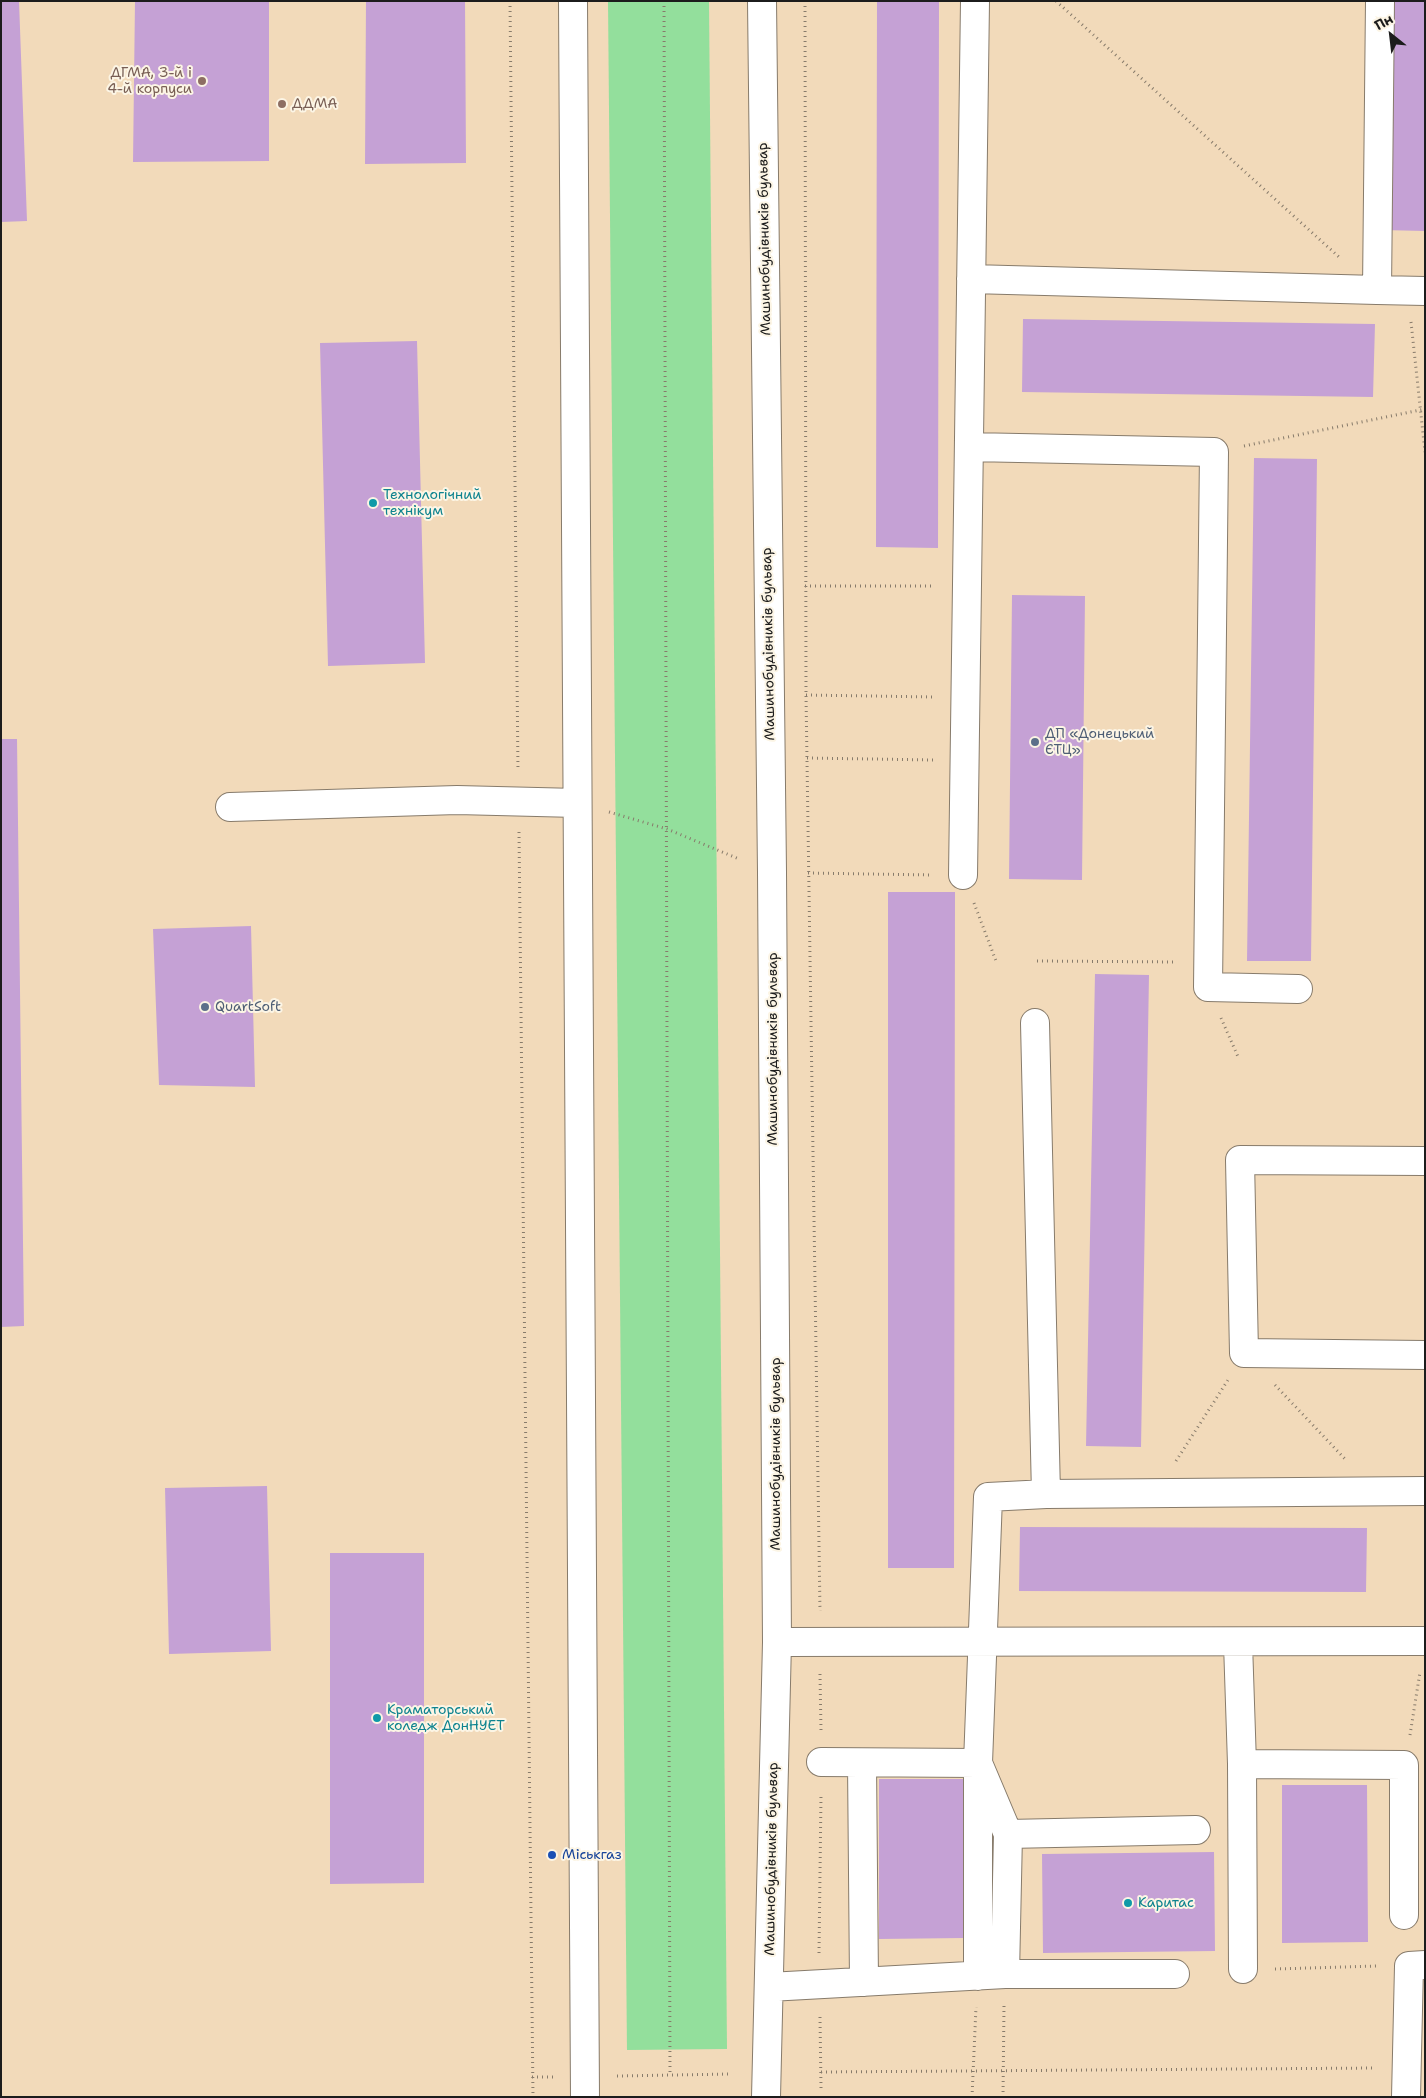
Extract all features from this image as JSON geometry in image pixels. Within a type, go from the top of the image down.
[{"type":"street","points":[[573,1],[585,2097]]},
{"type":"street","name":"Машинобудівників бульвар","points":[[762,1],[772,872],[777,1642],[766,2097]]},
{"type":"street","points":[[963,875],[975,1]]},
{"type":"street","points":[[1377,290],[1380,1]]},
{"type":"street","points":[[971,279],[1416,291]]},
{"type":"street","points":[[970,447],[1214,452],[1208,975],[1298,989]]},
{"type":"street","points":[[230,807],[457,800],[577,803]]},
{"type":"street","points":[[1035,1023],[1046,1494]]},
{"type":"street","points":[[1425,1161],[1240,1160],[1244,1353],[1425,1355]]},
{"type":"street","points":[[978,1976],[978,1763],[981,1643],[988,1497],[1046,1494],[1425,1491]]},
{"type":"street","points":[[777,1642],[1238,1643],[1423,1653]]},
{"type":"street","points":[[1238,1643],[1242,1764],[1243,1969]]},
{"type":"street","points":[[821,1762],[978,1763]]},
{"type":"street","points":[[862,1763],[864,1982]]},
{"type":"street","points":[[978,1763],[1008,1834],[1005,1974]]},
{"type":"street","points":[[1242,1764],[1404,1765],[1404,1915]]},
{"type":"street","points":[[1008,1834],[1196,1830]]},
{"type":"street","points":[[1406,2097],[1417,1965]]},
{"type":"street","points":[[769,1987],[1005,1974],[1175,1974]]},
{"type":"path","points":[[510,1],[533,2097]]},
{"type":"path","points":[[664,1],[670,2075]]},
{"type":"path","points":[[805,1],[805,586],[820,1641],[819,1984],[821,2088]]},
{"type":"path","points":[[1056,1],[1340,258]]},
{"type":"path","points":[[1416,291],[1425,452]]},
{"type":"path","points":[[1214,452],[1423,410]]},
{"type":"path","points":[[805,586],[968,586]]},
{"type":"path","points":[[806,695],[966,697]]},
{"type":"path","points":[[807,758],[965,761]]},
{"type":"path","points":[[577,803],[666,829],[772,872],[963,875],[996,961]]},
{"type":"path","points":[[1037,961],[1208,975],[1239,1059]]},
{"type":"path","points":[[1156,1493],[1244,1353],[1377,1492]]},
{"type":"path","points":[[1404,1765],[1423,1653]]},
{"type":"path","points":[[1243,1969],[1417,1965]]},
{"type":"path","points":[[1003,2097],[1005,1974]]},
{"type":"path","points":[[972,2097],[978,1976]]},
{"type":"path","points":[[821,2072],[1407,2068]]},
{"type":"path","points":[[617,2076],[730,2074]]},
{"type":"path","points":[[532,2077],[555,2077]]},
{"type":"green space","points":[[608,1],[709,1],[727,2049],[627,2050]]},
{"type":"building","points":[[1,1],[19,1],[27,221],[1,222]]},
{"type":"building","name":"ДГМА, 3-й і 4-й корпуси","points":[[135,1],[269,1],[269,161],[133,162]]},
{"type":"building","points":[[366,1],[465,1],[466,163],[365,164]]},
{"type":"building","points":[[877,1],[939,1],[938,548],[876,547]]},
{"type":"building","points":[[1383,1],[1425,1],[1425,231],[1382,230]]},
{"type":"building","points":[[1023,319],[1375,324],[1373,397],[1022,392]]},
{"type":"building","name":"Технологічний технікум","points":[[417,341],[425,663],[328,666],[320,343]]},
{"type":"building","points":[[1254,458],[1317,459],[1311,961],[1247,961]]},
{"type":"building","points":[[1012,595],[1085,596],[1082,880],[1009,879]]},
{"type":"building","points":[[1,739],[17,739],[24,1326],[1,1327]]},
{"type":"building","points":[[888,892],[955,892],[954,1568],[888,1568]]},
{"type":"building","name":"QuartSoft","points":[[251,926],[255,1087],[159,1085],[153,929]]},
{"type":"building","points":[[1095,974],[1149,975],[1141,1447],[1086,1446]]},
{"type":"building","points":[[267,1486],[271,1651],[169,1654],[165,1488]]},
{"type":"building","points":[[1020,1527],[1367,1528],[1366,1592],[1019,1591]]},
{"type":"building","name":"Краматорський коледж ДонНУЕТ","points":[[330,1553],[424,1553],[424,1883],[330,1884]]},
{"type":"building","points":[[879,1779],[963,1779],[963,1938],[879,1939]]},
{"type":"building","points":[[1282,1785],[1367,1785],[1368,1942],[1282,1943]]},
{"type":"building","name":"Каритас","points":[[1214,1852],[1215,1951],[1043,1953],[1042,1854]]},
{"type":"place","name":"ДГМА, 3-й і 4-й корпуси","points":[[202,81]]},
{"type":"place","name":"ДДМА","points":[[282,104]]},
{"type":"place","name":"Технологічний технікум","points":[[373,503]]},
{"type":"place","name":"ДП «Донецький ЄТЦ»","points":[[1035,742]]},
{"type":"place","name":"QuartSoft","points":[[205,1007]]},
{"type":"place","name":"Краматорський коледж ДонНУЕТ","points":[[377,1718]]},
{"type":"place","name":"Міськгаз","points":[[552,1855]]},
{"type":"place","name":"Каритас","points":[[1128,1903]]}]
